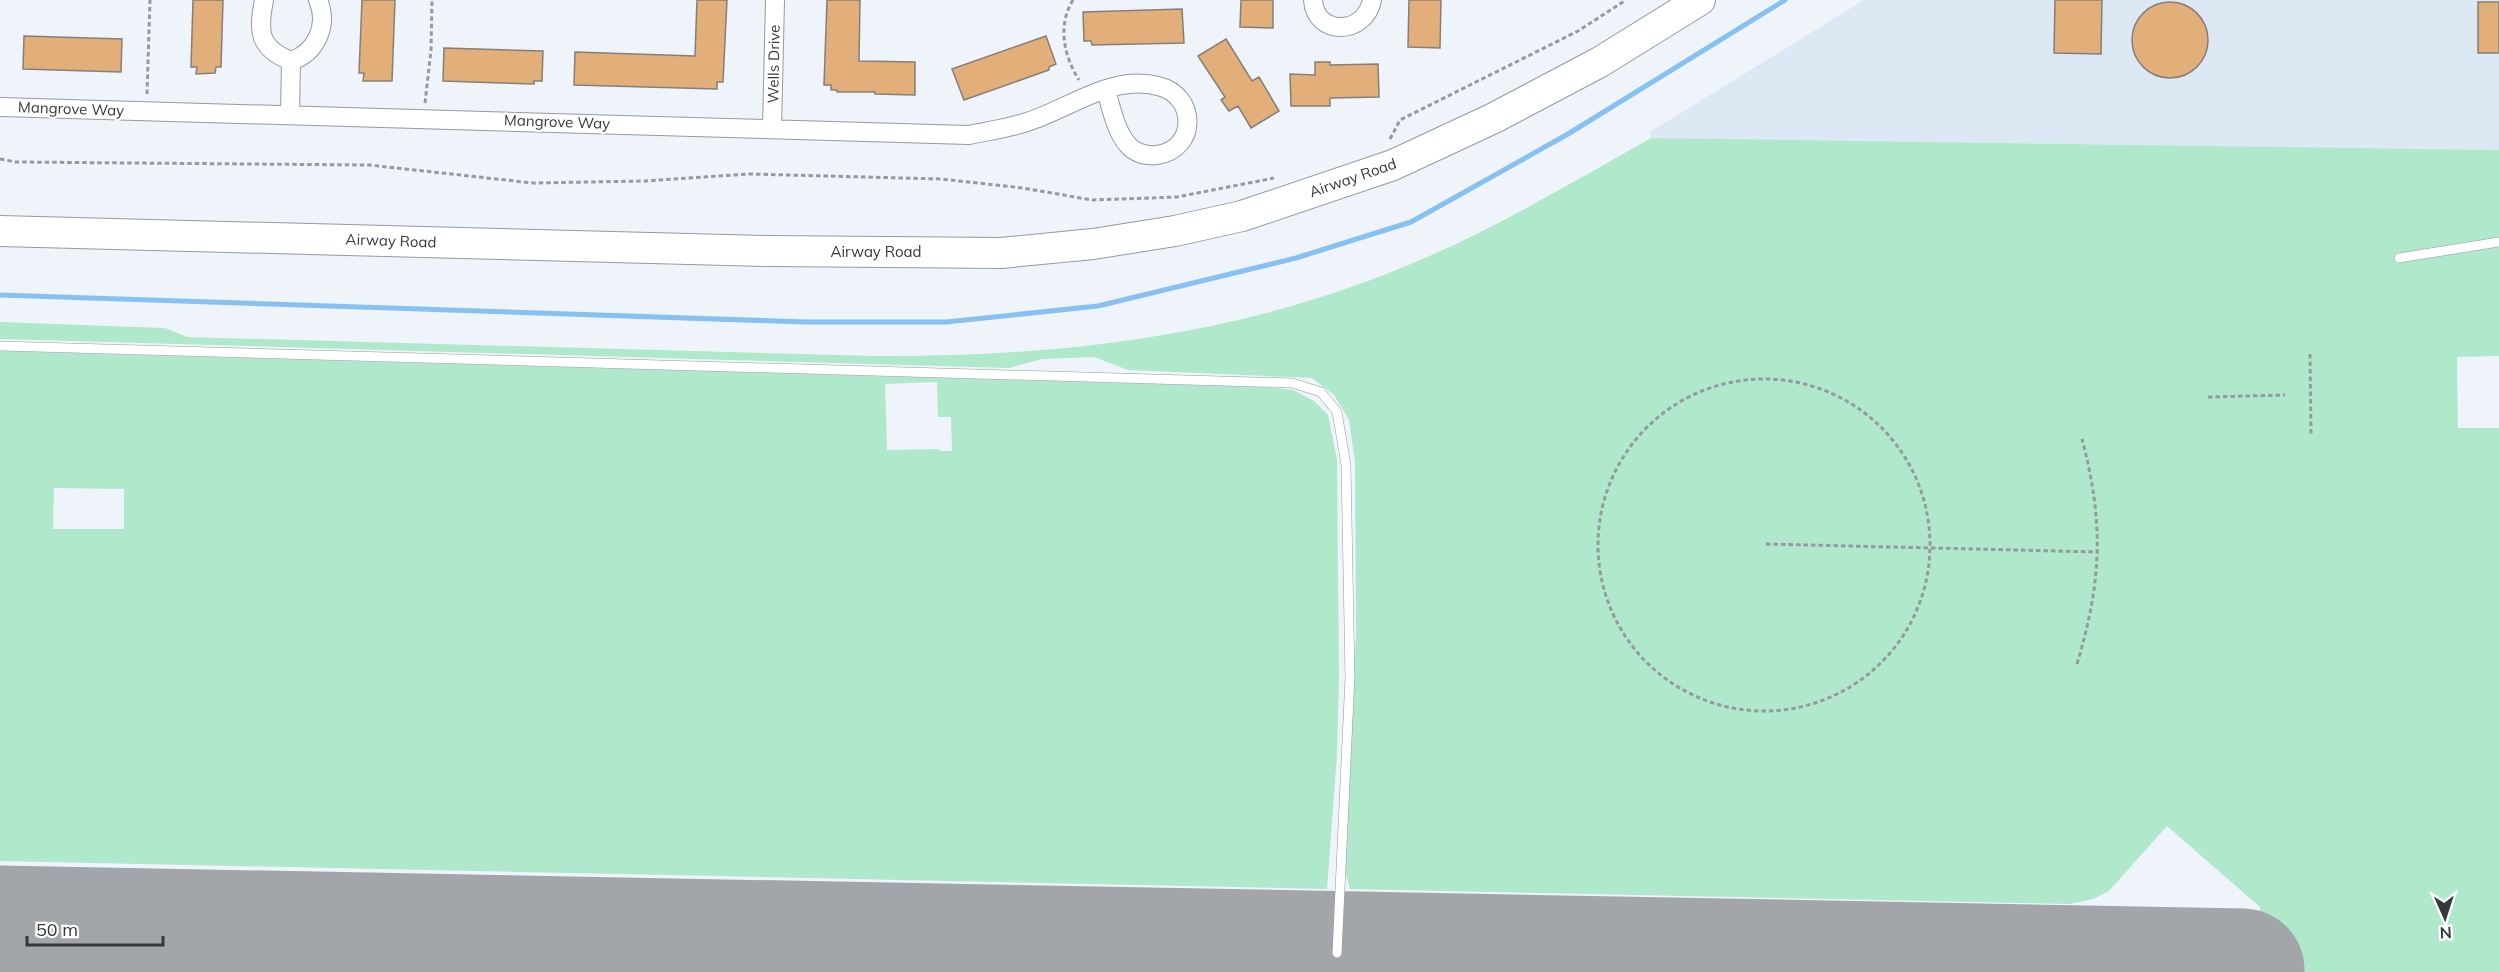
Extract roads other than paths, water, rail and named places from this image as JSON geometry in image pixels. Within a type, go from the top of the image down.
[{"type":"main road","name":"Airway Road","points":[[0,231],[768,251],[1001,253],[1093,244],[1175,231],[1242,216],[1393,165],[1494,118],[1600,62],[1700,0]]},
{"type":"street","points":[[264,0],[260,22],[263,41],[270,50],[291,61],[302,57],[317,42],[321,22],[318,0]]},
{"type":"street","name":"Wells Drive","points":[[772,128],[775,0]]},
{"type":"street","points":[[1313,0],[1319,15],[1326,23],[1337,27],[1348,27],[1358,23],[1367,14],[1372,0]]},
{"type":"street","points":[[290,115],[291,61]]},
{"type":"street","name":"Mangrove Way","points":[[0,107],[969,135],[1028,122],[1088,94],[1106,90],[1151,84],[1168,88],[1179,96],[1185,106],[1188,119],[1182,141],[1174,149],[1164,154],[1150,156],[1136,153],[1121,134],[1106,90]]},
{"type":"lane","points":[[2399,258],[2499,242]]},
{"type":"lane","points":[[0,345],[1292,383],[1321,392],[1337,412],[1347,465],[1350,677],[1337,953]]},
{"type":"waterway","points":[[0,295],[805,322],[946,322],[1098,306],[1296,258],[1411,222],[1568,134],[1785,0]]}]
